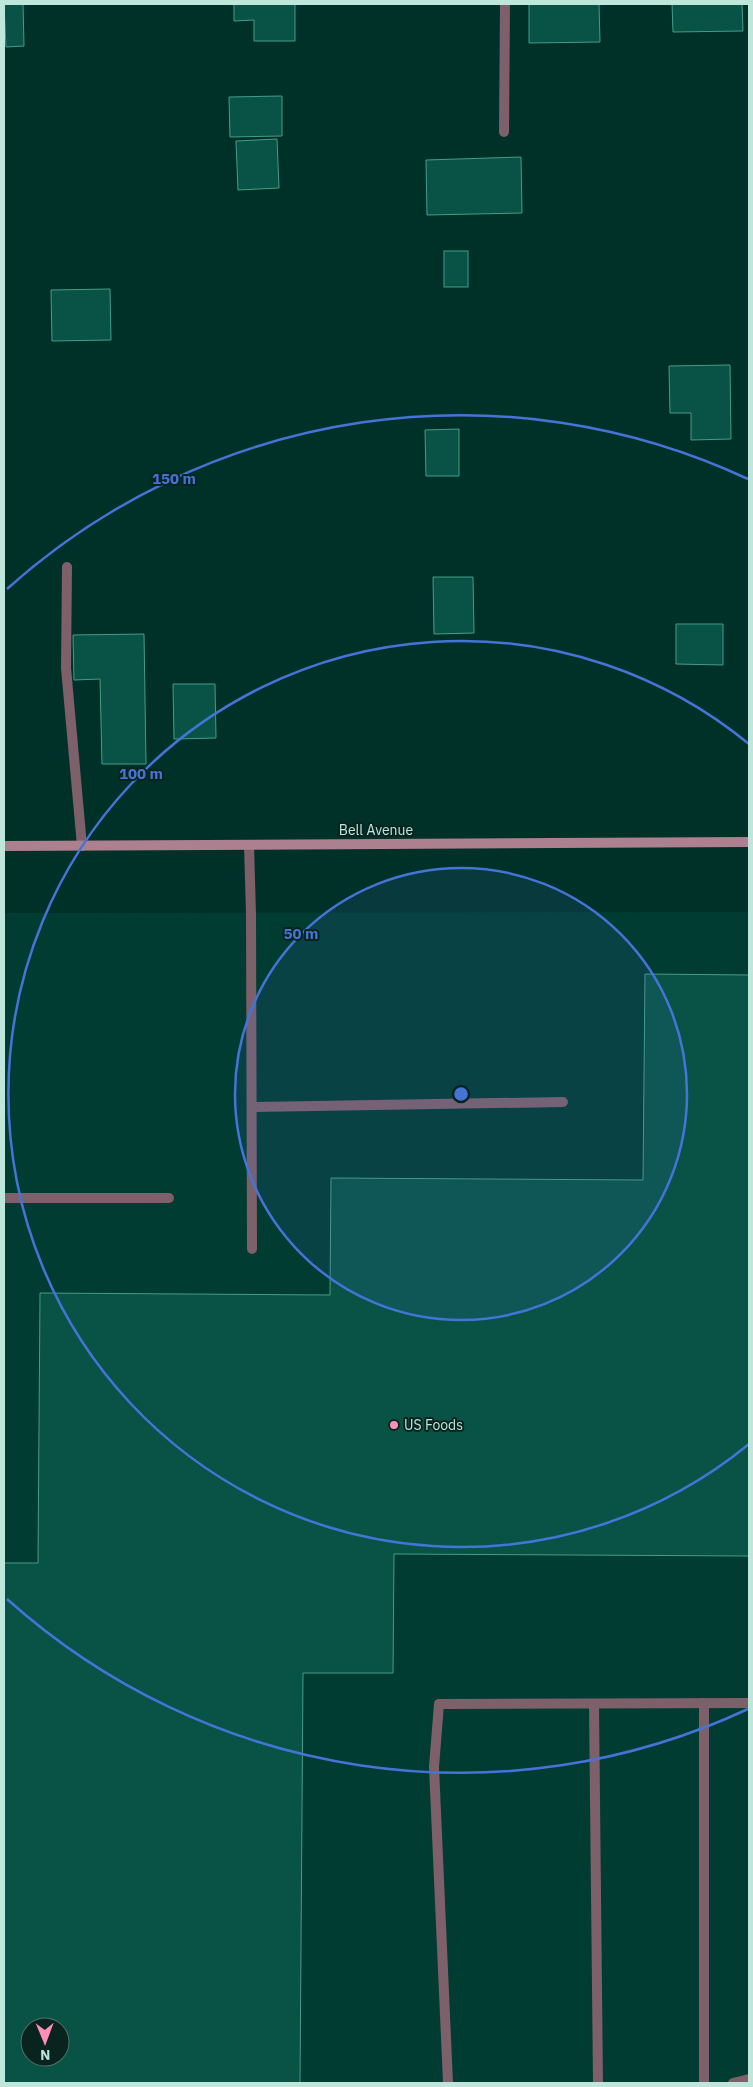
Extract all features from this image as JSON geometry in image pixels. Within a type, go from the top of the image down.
[{"type":"main road","name":"Bell Avenue","points":[[4,846],[749,842]]},
{"type":"lane","points":[[504,132],[505,4]]},
{"type":"lane","points":[[67,567],[66,668],[82,846]]},
{"type":"lane","points":[[249,845],[252,923],[252,1249]]},
{"type":"lane","points":[[252,1107],[563,1102]]},
{"type":"lane","points":[[4,1198],[169,1198]]},
{"type":"lane","points":[[704,1703],[704,2083]]},
{"type":"lane","points":[[448,2083],[434,1767],[439,1704],[749,1703]]},
{"type":"lane","points":[[594,1704],[598,2083]]},
{"type":"lane","points":[[733,2083],[749,2079]]},
{"type":"shaded area","points":[[749,912],[749,2083],[4,2083],[4,913]]},
{"type":"building","points":[[4,4],[23,4],[24,46],[6,47]]},
{"type":"building","points":[[234,4],[295,4],[295,41],[254,41],[254,20],[234,21]]},
{"type":"building","points":[[529,4],[599,4],[600,42],[529,43]]},
{"type":"building","points":[[672,4],[742,4],[743,31],[673,32]]},
{"type":"building","points":[[282,96],[282,136],[230,137],[229,97]]},
{"type":"building","points":[[277,139],[279,188],[238,190],[236,141]]},
{"type":"building","points":[[521,157],[522,213],[427,215],[426,160]]},
{"type":"building","points":[[444,251],[468,251],[468,287],[444,287]]},
{"type":"building","points":[[110,289],[111,340],[52,341],[51,290]]},
{"type":"building","points":[[730,365],[731,439],[691,440],[691,413],[670,413],[669,366]]},
{"type":"building","points":[[459,429],[459,476],[426,476],[425,430]]},
{"type":"building","points":[[433,577],[473,577],[474,633],[434,634]]},
{"type":"building","points":[[676,624],[723,624],[723,665],[676,664]]},
{"type":"building","points":[[144,634],[146,764],[102,764],[100,679],[74,680],[73,635]]},
{"type":"building","points":[[173,684],[215,684],[216,738],[174,739]]},
{"type":"building","name":"US Foods","points":[[645,974],[749,975],[749,1556],[394,1554],[393,1673],[303,1673],[300,2083],[4,2083],[4,1563],[38,1563],[40,1293],[330,1295],[331,1178],[643,1180]]},
{"type":"place","name":"US Foods","points":[[394,1425]]}]
